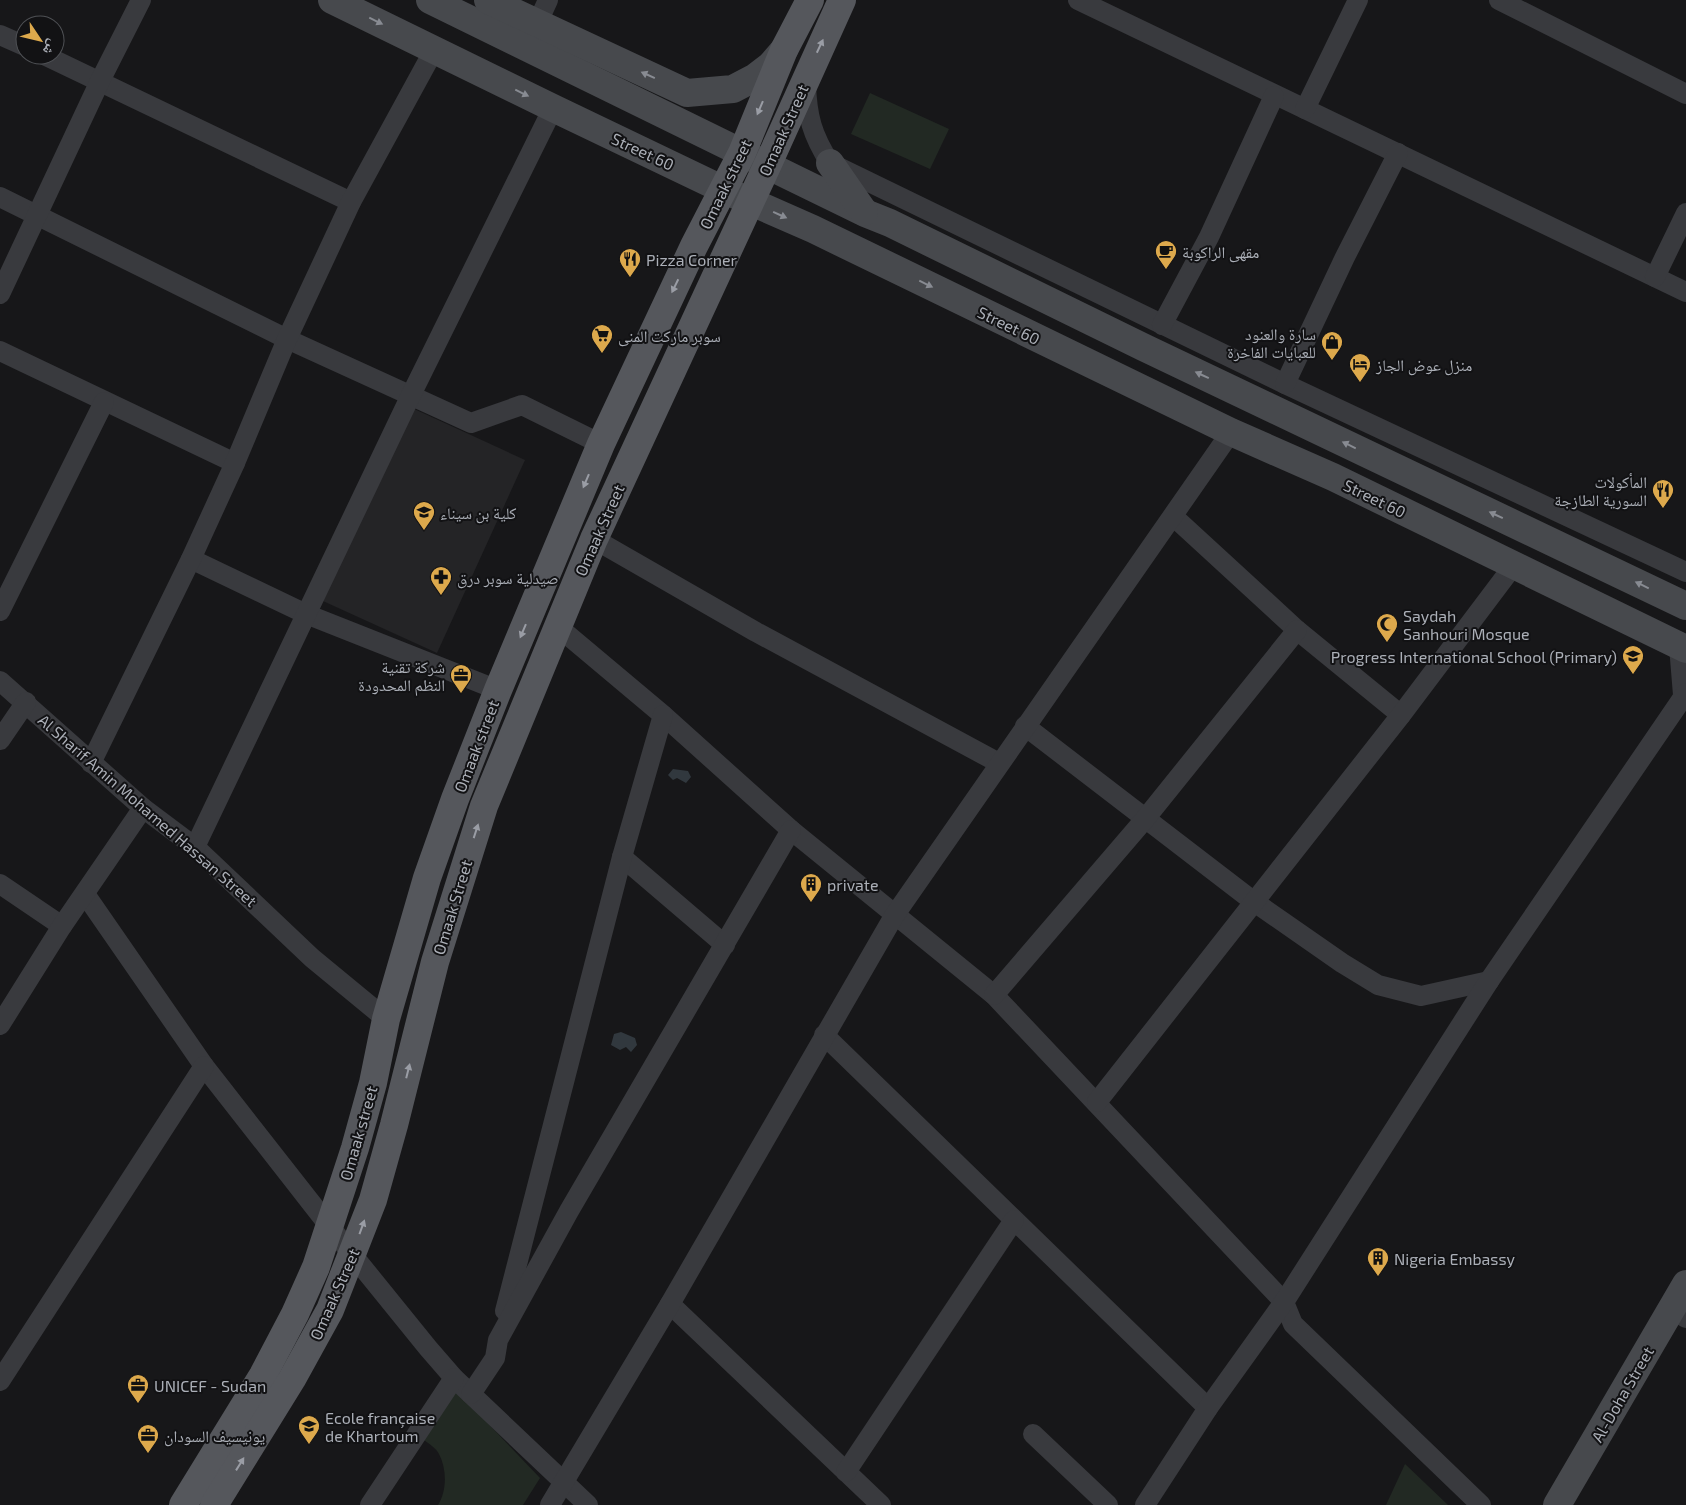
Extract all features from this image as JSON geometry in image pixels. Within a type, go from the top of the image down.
[{"type":"main road","name":"Street 60","points":[[332,0],[722,189],[813,229],[1231,432],[1333,477],[1683,648]]},
{"type":"main road","points":[[430,0],[865,214],[890,223],[1686,606]]},
{"type":"main road","points":[[488,0],[542,12],[687,93]]},
{"type":"main road","name":"Omaak street","points":[[184,1505],[234,1424],[295,1314],[316,1267],[356,1148],[373,1083],[386,1018],[427,878],[498,690],[602,444],[694,246],[742,152],[784,50],[810,0]]},
{"type":"main road","name":"Omaak Street","points":[[214,1505],[296,1371],[330,1310],[372,1200],[394,1125],[435,962],[484,806],[594,540],[768,166],[842,0]]},
{"type":"main road","points":[[623,96],[652,97],[732,89],[754,78],[771,65],[784,50]]},
{"type":"main road","points":[[830,162],[865,214]]},
{"type":"main road","points":[[694,246],[725,259]]},
{"type":"main road","points":[[983,312],[997,275]]},
{"type":"main road","name":"Al-Doha Street","points":[[1557,1505],[1678,1314],[1686,1284]]},
{"type":"street","points":[[0,294],[100,81],[141,0]]},
{"type":"street","points":[[1078,0],[1274,96],[1398,153],[1686,292]]},
{"type":"street","points":[[1305,109],[1358,0]]},
{"type":"street","points":[[1509,3],[1686,94]]},
{"type":"street","points":[[0,34],[15,41]]},
{"type":"street","points":[[91,763],[191,559],[351,202],[434,50]]},
{"type":"street","points":[[65,65],[351,202]]},
{"type":"street","points":[[806,78],[807,115],[817,144],[830,162],[1285,384],[1686,572]]},
{"type":"street","points":[[1162,325],[1209,237],[1274,96]]},
{"type":"street","points":[[195,847],[410,397],[553,108]]},
{"type":"street","points":[[1285,384],[1398,153]]},
{"type":"street","points":[[0,197],[288,339],[410,397],[471,423],[522,405],[602,444]]},
{"type":"street","points":[[1655,277],[1686,213]]},
{"type":"street","points":[[0,351],[235,463]]},
{"type":"street","points":[[0,611],[104,402]]},
{"type":"street","points":[[550,1505],[565,1484],[894,916],[1231,432]]},
{"type":"street","points":[[1174,516],[1297,630],[1401,715]]},
{"type":"street","points":[[594,540],[756,632],[999,763]]},
{"type":"street","points":[[191,559],[306,614],[498,690]]},
{"type":"street","points":[[1097,1102],[1401,715],[1514,566]]},
{"type":"street","points":[[557,626],[663,715],[791,830],[994,996],[1097,1102],[1284,1302],[1293,1324],[1481,1505]]},
{"type":"street","points":[[994,996],[1146,819],[1297,630]]},
{"type":"street","points":[[1145,1505],[1208,1408],[1284,1302],[1489,981],[1685,694],[1683,648]]},
{"type":"street","name":"Al Sharif Amin Mohamed Hassan Street","points":[[0,681],[26,702],[91,763],[143,808],[195,847],[312,958],[386,1018]]},
{"type":"street","points":[[0,740],[26,702]]},
{"type":"street","points":[[471,1394],[494,1358],[622,857],[663,715]]},
{"type":"street","points":[[1025,726],[1253,901],[1342,964],[1378,986],[1421,996],[1489,981]]},
{"type":"street","points":[[0,1025],[62,926],[143,808]]},
{"type":"street","points":[[498,1340],[569,1211],[791,830]]},
{"type":"street","points":[[622,857],[725,945]]},
{"type":"street","points":[[0,884],[62,926]]},
{"type":"street","points":[[84,894],[204,1066],[352,1255],[454,1378],[588,1505]]},
{"type":"street","points":[[824,1035],[1208,1408]]},
{"type":"street","points":[[0,1381],[204,1066]]},
{"type":"street","points":[[846,1472],[1014,1220]]},
{"type":"street","points":[[670,1304],[881,1505]]},
{"type":"street","points":[[370,1505],[454,1378]]},
{"type":"street","points":[[1034,1434],[1108,1505]]},
{"type":"shaded area","points":[[870,93],[949,129],[930,169],[851,134]]},
{"type":"shaded area","name":"كلية بن سيناء","points":[[412,408],[525,460],[437,653],[323,601]]},
{"type":"shaded area","points":[[673,769],[688,771],[691,777],[686,783],[677,778],[673,780],[668,775]]},
{"type":"shaded area","points":[[621,1032],[635,1038],[637,1045],[631,1052],[626,1047],[620,1050],[611,1045],[614,1034]]},
{"type":"shaded area","points":[[456,1390],[540,1478],[523,1505],[438,1505],[443,1493],[445,1473],[438,1452],[424,1440]]},
{"type":"shaded area","points":[[1405,1464],[1448,1505],[1386,1505]]},
{"type":"place","name":"مقهى الراكوبة","points":[[1166,270]]},
{"type":"place","name":"Pizza Corner","points":[[630,278]]},
{"type":"place","name":"سوبر ماركت المنى","points":[[602,354]]},
{"type":"place","name":"سارة والعنود للعبايات الفاخرة","points":[[1332,361]]},
{"type":"place","name":"منزل عوض الجاز","points":[[1360,383]]},
{"type":"place","name":"المأكولات السورية الطازجة","points":[[1663,509]]},
{"type":"place","name":"كلية بن سيناء","points":[[424,531]]},
{"type":"place","name":"صيدلية سوبر درق","points":[[441,596]]},
{"type":"place","name":"Saydah Sanhouri Mosque","points":[[1387,643]]},
{"type":"place","name":"Progress International School (Primary)","points":[[1633,675]]},
{"type":"place","name":"شركة تقنية النظم المحدودة","points":[[461,694]]},
{"type":"place","name":"private","points":[[811,903]]},
{"type":"place","name":"Nigeria Embassy","points":[[1378,1277]]},
{"type":"place","name":"UNICEF - Sudan","points":[[138,1404]]},
{"type":"place","name":"Ecole française de Khartoum","points":[[309,1445]]},
{"type":"place","name":"يونيسيف السودان","points":[[148,1454]]}]
